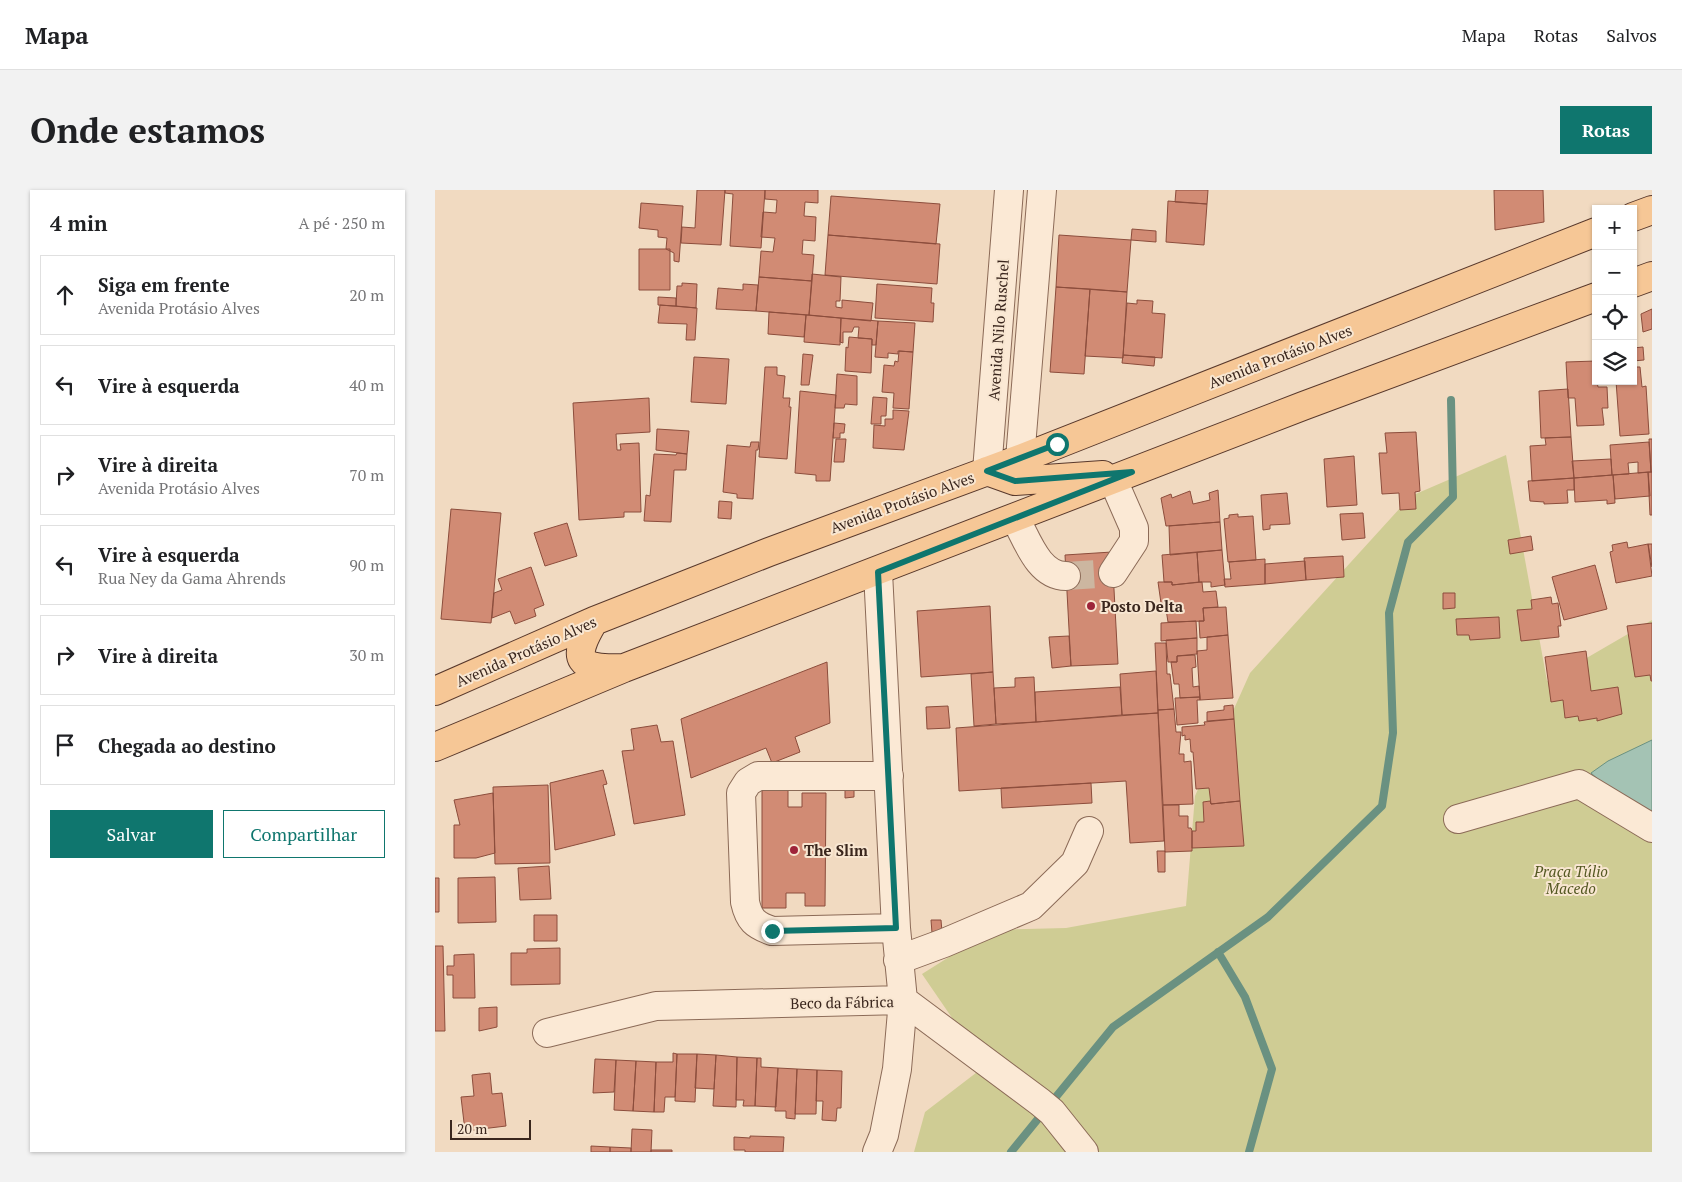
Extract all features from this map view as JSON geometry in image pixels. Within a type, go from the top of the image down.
[{"type":"main road","points":[[1637,216],[1652,210]]},
{"type":"main road","name":"Avenida Protásio Alves","points":[[435,691],[594,621],[769,552],[1020,459],[1592,234]]},
{"type":"main road","points":[[1637,282],[1652,276]]},
{"type":"main road","points":[[435,747],[624,668],[878,572],[1303,406],[1592,298]]},
{"type":"main road","points":[[987,471],[1015,481],[1122,476]]},
{"type":"main road","points":[[594,621],[580,648],[581,657],[594,668],[624,668]]},
{"type":"street","name":"Avenida Nilo Ruschel","points":[[987,471],[1009,190]]},
{"type":"street","points":[[1020,459],[1042,190]]},
{"type":"street","points":[[1113,573],[1135,541],[1134,528],[1122,476]]},
{"type":"street","points":[[1015,518],[1040,564],[1059,576],[1066,576]]},
{"type":"street","points":[[877,1152],[884,1135],[897,1069],[903,1000],[896,928],[878,572]]},
{"type":"street","points":[[889,776],[758,776],[749,782],[741,793],[745,902],[748,917],[758,926],[772,931],[896,928]]},
{"type":"street","points":[[1458,819],[1579,784],[1652,828]]},
{"type":"street","points":[[899,960],[944,944],[1031,906],[1075,863],[1089,831]]},
{"type":"street","name":"Beco da Fábrica","points":[[547,1033],[656,1006],[903,1000],[1046,1107],[1084,1152]]},
{"type":"green space","name":"Praça Túlio Macedo","points":[[1506,455],[1547,681],[1652,620],[1652,1152],[914,1152],[925,1112],[985,1066],[922,974],[992,930],[1066,928],[1186,906],[1195,796],[1250,673],[1411,496]]},
{"type":"shaded area","points":[[1652,740],[1652,816],[1618,797],[1591,773],[1608,761]]},
{"type":"building","points":[[697,190],[725,190],[721,245],[681,243],[682,227],[695,228]]},
{"type":"building","points":[[725,190],[765,190],[761,248],[730,246],[733,194],[725,193]]},
{"type":"building","points":[[765,190],[818,190],[818,203],[805,202],[804,216],[816,217],[815,241],[803,240],[802,254],[814,255],[812,281],[759,277],[761,251],[773,252],[775,238],[761,237],[763,212],[776,213],[777,200],[765,199]]},
{"type":"building","points":[[1176,190],[1208,190],[1207,204],[1175,202]]},
{"type":"building","points":[[1494,190],[1543,190],[1544,222],[1495,230]]},
{"type":"building","points":[[831,196],[940,204],[936,244],[828,235]]},
{"type":"building","points":[[1168,201],[1207,204],[1204,245],[1166,242]]},
{"type":"building","points":[[641,203],[683,206],[679,262],[674,261],[674,253],[666,249],[667,238],[658,237],[658,230],[639,228]]},
{"type":"building","points":[[1132,229],[1156,231],[1156,242],[1131,240]]},
{"type":"building","points":[[828,235],[940,244],[937,284],[825,275]]},
{"type":"building","points":[[1059,235],[1131,240],[1127,292],[1056,287]]},
{"type":"building","points":[[639,249],[670,249],[670,290],[639,290]]},
{"type":"building","points":[[812,274],[841,277],[840,301],[836,301],[836,307],[842,308],[842,300],[873,303],[871,321],[809,315]]},
{"type":"building","points":[[759,277],[812,281],[809,315],[756,311]]},
{"type":"building","points":[[682,283],[697,284],[696,308],[676,306],[677,286],[682,286]]},
{"type":"building","points":[[743,284],[758,285],[756,311],[716,309],[718,288],[743,290]]},
{"type":"building","points":[[877,284],[932,288],[931,303],[934,303],[933,322],[875,318]]},
{"type":"building","points":[[1056,287],[1090,289],[1084,374],[1050,372]]},
{"type":"building","points":[[1090,289],[1127,292],[1123,358],[1085,356]]},
{"type":"building","points":[[658,297],[676,298],[676,306],[658,305]]},
{"type":"building","points":[[1137,300],[1153,301],[1152,313],[1165,314],[1162,358],[1123,355],[1127,303],[1137,304]]},
{"type":"building","points":[[660,305],[697,308],[695,340],[686,340],[687,324],[658,323]]},
{"type":"building","points":[[1652,309],[1652,329],[1643,332],[1641,314]]},
{"type":"building","points":[[769,312],[806,315],[804,337],[768,334]]},
{"type":"building","points":[[806,315],[841,318],[840,345],[804,342]]},
{"type":"building","points":[[841,318],[878,321],[876,345],[872,345],[872,339],[858,338],[859,327],[854,327],[852,332],[843,332],[843,343],[840,342]]},
{"type":"building","points":[[878,321],[915,323],[913,352],[898,351],[898,354],[888,353],[888,358],[875,357]]},
{"type":"building","points":[[849,337],[872,339],[871,373],[845,371],[846,347],[848,348]]},
{"type":"building","points":[[1643,347],[1644,360],[1637,361],[1637,348]]},
{"type":"building","points":[[899,351],[913,352],[909,409],[893,408],[894,393],[882,392],[884,365],[894,366],[895,361],[898,362]]},
{"type":"building","points":[[803,354],[813,355],[809,385],[801,385]]},
{"type":"building","points":[[1123,355],[1155,357],[1154,366],[1122,363]]},
{"type":"building","points":[[694,357],[729,359],[726,404],[691,402]]},
{"type":"building","points":[[1592,361],[1592,385],[1607,387],[1608,408],[1602,408],[1604,425],[1577,426],[1575,398],[1568,398],[1566,362]]},
{"type":"building","points":[[765,367],[777,367],[777,375],[785,376],[783,398],[790,398],[789,407],[791,407],[787,459],[759,457]]},
{"type":"building","points":[[1637,367],[1640,367],[1642,387],[1646,386],[1649,434],[1620,436],[1616,385],[1637,385]]},
{"type":"building","points":[[837,374],[857,376],[857,405],[845,404],[844,408],[835,408]]},
{"type":"building","points":[[1568,389],[1571,437],[1541,438],[1539,391]]},
{"type":"building","points":[[800,391],[836,395],[830,481],[816,481],[816,475],[795,473]]},
{"type":"building","points":[[873,397],[887,398],[886,416],[881,416],[881,424],[871,424]]},
{"type":"building","points":[[649,398],[650,432],[616,434],[617,450],[621,450],[620,444],[639,443],[641,512],[624,512],[624,517],[579,520],[573,403]]},
{"type":"building","points":[[893,410],[909,411],[904,450],[873,448],[874,425],[885,426],[885,419],[893,419]]},
{"type":"building","points":[[834,423],[845,424],[844,433],[840,433],[840,438],[833,438]]},
{"type":"building","points":[[657,429],[689,431],[687,454],[656,450]]},
{"type":"building","points":[[1416,432],[1420,491],[1415,492],[1416,509],[1400,510],[1399,493],[1382,494],[1379,453],[1387,453],[1385,433]]},
{"type":"building","points":[[1571,437],[1574,478],[1532,481],[1530,446],[1546,445],[1545,438]]},
{"type":"building","points":[[836,439],[846,439],[844,462],[834,462]]},
{"type":"building","points":[[1649,439],[1652,439],[1652,472],[1651,472]]},
{"type":"building","points":[[751,442],[759,442],[758,450],[756,450],[753,499],[737,498],[737,494],[723,492],[727,445],[750,447]]},
{"type":"building","points":[[1649,442],[1651,472],[1638,473],[1638,462],[1628,463],[1629,474],[1612,475],[1610,445]]},
{"type":"building","points":[[677,453],[687,454],[686,470],[674,470],[671,522],[644,521],[646,495],[650,496],[654,454],[676,455]]},
{"type":"building","points":[[1354,456],[1357,505],[1327,507],[1324,459]]},
{"type":"building","points":[[1611,459],[1612,475],[1574,478],[1572,461]]},
{"type":"building","points":[[1648,472],[1652,472],[1652,515],[1650,515]]},
{"type":"building","points":[[1648,472],[1650,496],[1615,499],[1613,475]]},
{"type":"building","points":[[1613,475],[1615,503],[1607,504],[1607,500],[1575,502],[1574,478]]},
{"type":"building","points":[[1574,478],[1574,490],[1567,490],[1568,503],[1544,504],[1544,502],[1530,501],[1528,481]]},
{"type":"building","points":[[1218,490],[1220,522],[1166,526],[1161,498],[1171,494],[1172,498],[1190,491],[1193,504],[1210,500],[1209,493]]},
{"type":"building","points":[[1287,493],[1290,524],[1270,525],[1270,529],[1263,530],[1261,495]]},
{"type":"building","points":[[719,501],[732,502],[731,519],[718,518]]},
{"type":"building","points":[[451,509],[501,513],[491,623],[441,619]]},
{"type":"building","points":[[1363,513],[1365,538],[1342,540],[1340,514]]},
{"type":"building","points":[[1238,514],[1238,517],[1253,516],[1256,560],[1228,562],[1224,519],[1229,518],[1229,515]]},
{"type":"building","points":[[1220,522],[1222,550],[1170,555],[1169,526]]},
{"type":"building","points":[[567,523],[577,556],[545,566],[534,533]]},
{"type":"building","points":[[1531,536],[1533,550],[1510,554],[1508,540]]},
{"type":"building","points":[[1627,542],[1628,548],[1648,544],[1652,576],[1616,583],[1610,552],[1613,551],[1612,545]]},
{"type":"building","points":[[1648,544],[1652,544],[1652,567]]},
{"type":"building","points":[[1222,550],[1225,585],[1211,587],[1211,582],[1199,582],[1197,552]]},
{"type":"building","name":"Posto Delta","points":[[1112,552],[1118,664],[1071,666],[1065,555]]},
{"type":"building","points":[[1197,552],[1199,582],[1172,585],[1172,582],[1164,582],[1162,555]]},
{"type":"building","points":[[1343,556],[1344,577],[1306,580],[1304,558]]},
{"type":"building","points":[[1265,559],[1265,584],[1225,587],[1224,579],[1231,579],[1229,562]]},
{"type":"building","points":[[1305,561],[1306,580],[1265,584],[1265,564]]},
{"type":"building","points":[[1595,565],[1607,609],[1564,620],[1552,577]]},
{"type":"building","points":[[531,567],[544,605],[534,609],[536,616],[515,624],[510,611],[492,618],[494,593],[502,590],[498,579]]},
{"type":"building","points":[[1158,582],[1172,582],[1172,585],[1202,582],[1203,592],[1216,591],[1218,607],[1203,608],[1204,621],[1168,622],[1165,603],[1161,603]]},
{"type":"building","points":[[1443,593],[1455,593],[1455,608],[1443,609]]},
{"type":"building","points":[[1551,597],[1552,604],[1558,603],[1561,626],[1558,626],[1559,637],[1521,641],[1517,610],[1532,609],[1531,600]]},
{"type":"building","points":[[990,606],[993,672],[921,677],[917,611]]},
{"type":"building","points":[[1226,607],[1228,635],[1200,638],[1199,621],[1204,621],[1203,608]]},
{"type":"building","points":[[1499,617],[1500,638],[1470,640],[1469,635],[1457,635],[1456,619]]},
{"type":"building","points":[[1196,621],[1197,638],[1161,641],[1161,623]]},
{"type":"building","points":[[1652,623],[1651,681],[1650,675],[1635,677],[1627,626]]},
{"type":"building","points":[[1228,635],[1233,698],[1200,700],[1197,651],[1207,650],[1207,637]]},
{"type":"building","points":[[1069,636],[1071,666],[1052,668],[1049,637]]},
{"type":"building","points":[[1197,638],[1197,654],[1177,656],[1177,662],[1168,662],[1166,640]]},
{"type":"building","points":[[1155,643],[1166,643],[1167,674],[1170,674],[1174,709],[1158,710]]},
{"type":"building","points":[[1586,651],[1591,691],[1618,687],[1622,714],[1597,721],[1597,718],[1579,721],[1578,716],[1565,718],[1563,700],[1551,702],[1545,657]]},
{"type":"building","points":[[1195,655],[1196,667],[1192,668],[1193,687],[1199,686],[1200,697],[1180,698],[1179,684],[1174,684],[1171,662],[1177,662],[1177,656]]},
{"type":"building","points":[[827,662],[830,723],[795,737],[800,752],[772,763],[766,748],[691,778],[681,719]]},
{"type":"building","points":[[1156,671],[1158,713],[1122,715],[1120,674]]},
{"type":"building","points":[[993,672],[996,724],[974,726],[971,674]]},
{"type":"building","points":[[1034,677],[1036,722],[996,724],[994,688],[1015,687],[1015,678]]},
{"type":"building","points":[[1120,687],[1122,715],[1036,722],[1035,692]]},
{"type":"building","points":[[1200,697],[1200,700],[1197,700],[1198,723],[1177,725],[1175,698]]},
{"type":"building","points":[[1233,705],[1234,719],[1207,721],[1207,712],[1224,710],[1224,706]]},
{"type":"building","points":[[948,706],[950,728],[927,729],[926,707]]},
{"type":"building","points":[[1174,709],[1176,732],[1181,732],[1179,754],[1184,754],[1184,762],[1191,761],[1193,804],[1163,805],[1158,710]]},
{"type":"building","points":[[1158,713],[1164,841],[1130,843],[1126,781],[959,791],[956,728]]},
{"type":"building","points":[[1234,719],[1240,801],[1211,804],[1209,788],[1196,789],[1193,752],[1191,752],[1190,739],[1185,740],[1185,735],[1182,736],[1182,727],[1205,725],[1204,722]]},
{"type":"building","points":[[657,725],[661,742],[673,741],[685,815],[634,824],[622,751],[634,750],[631,729]]},
{"type":"building","points":[[603,770],[607,784],[603,785],[615,835],[555,850],[550,783]]},
{"type":"building","points":[[1091,783],[1092,803],[1002,808],[1001,788]]},
{"type":"building","points":[[548,785],[550,863],[495,864],[493,787]]},
{"type":"building","points":[[845,785],[854,785],[854,797],[845,798]]},
{"type":"building","name":"The Slim","points":[[762,790],[788,790],[788,807],[802,807],[802,793],[826,793],[825,906],[805,906],[805,893],[786,893],[786,908],[762,908]]},
{"type":"building","points":[[493,793],[495,853],[476,858],[454,858],[454,825],[460,825],[454,800]]},
{"type":"building","points":[[1210,801],[1211,804],[1240,801],[1244,846],[1192,848],[1192,831],[1196,831],[1196,822],[1204,822],[1203,802]]},
{"type":"building","points":[[1163,805],[1179,805],[1179,816],[1188,816],[1188,828],[1191,828],[1192,831],[1192,851],[1165,852]]},
{"type":"building","points":[[1157,851],[1165,851],[1165,872],[1158,872]]},
{"type":"building","points":[[549,866],[551,899],[520,900],[518,868]]},
{"type":"building","points":[[495,877],[496,922],[458,923],[458,878]]},
{"type":"building","points":[[435,878],[439,878],[439,912],[435,912]]},
{"type":"building","points":[[534,915],[557,915],[557,941],[534,941]]},
{"type":"building","points":[[931,920],[941,920],[942,932],[932,933]]},
{"type":"building","points":[[435,946],[443,946],[445,1031],[435,1031]]},
{"type":"building","points":[[560,948],[560,984],[511,985],[511,953],[527,953],[527,949]]},
{"type":"building","points":[[474,954],[475,998],[453,998],[453,975],[447,975],[447,966],[454,966],[454,955]]},
{"type":"building","points":[[497,1007],[497,1027],[479,1031],[479,1008]]},
{"type":"building","points":[[673,1053],[677,1054],[675,1097],[665,1097],[664,1112],[654,1112],[656,1062],[673,1062]]},
{"type":"building","points":[[677,1054],[697,1054],[695,1102],[675,1101]]},
{"type":"building","points":[[697,1054],[716,1055],[714,1089],[695,1088]]},
{"type":"building","points":[[716,1055],[737,1057],[736,1107],[713,1106]]},
{"type":"building","points":[[737,1057],[757,1058],[755,1106],[743,1106],[744,1100],[736,1100]]},
{"type":"building","points":[[757,1058],[761,1058],[761,1067],[778,1068],[776,1107],[755,1106]]},
{"type":"building","points":[[595,1059],[616,1060],[614,1092],[593,1093]]},
{"type":"building","points":[[616,1060],[636,1061],[633,1111],[614,1110]]},
{"type":"building","points":[[636,1061],[656,1062],[654,1112],[633,1111]]},
{"type":"building","points":[[778,1068],[797,1069],[795,1119],[786,1118],[786,1111],[775,1111]]},
{"type":"building","points":[[797,1069],[817,1070],[816,1114],[795,1114]]},
{"type":"building","points":[[817,1070],[842,1071],[841,1108],[837,1108],[836,1121],[822,1120],[823,1101],[816,1101]]},
{"type":"building","points":[[490,1073],[492,1094],[502,1093],[506,1126],[465,1131],[461,1097],[474,1096],[472,1075]]},
{"type":"building","points":[[632,1129],[652,1130],[651,1152],[631,1152]]},
{"type":"building","points":[[750,1136],[784,1137],[783,1152],[745,1152],[745,1150],[734,1150],[734,1137],[750,1138]]},
{"type":"building","points":[[591,1146],[610,1147],[610,1152],[591,1152]]},
{"type":"building","points":[[610,1147],[631,1148],[631,1152],[610,1152]]},
{"type":"building","points":[[651,1150],[672,1150],[672,1152],[651,1152]]},
{"type":"waterway","points":[[1011,1152],[1113,1027],[1268,917],[1382,806],[1393,733],[1389,613],[1408,542],[1453,497],[1451,400]]},
{"type":"waterway","points":[[1218,952],[1245,997],[1272,1069],[1249,1152]]},
{"type":"tunnel","points":[[1066,576],[1113,573]]},
{"type":"place","name":"Posto Delta","points":[[1091,606]]},
{"type":"place","name":"The Slim","points":[[794,850]]},
{"type":"route","points":[[772,931],[896,928],[878,572],[1132,472],[1015,481],[987,471],[1057,444]]}]
